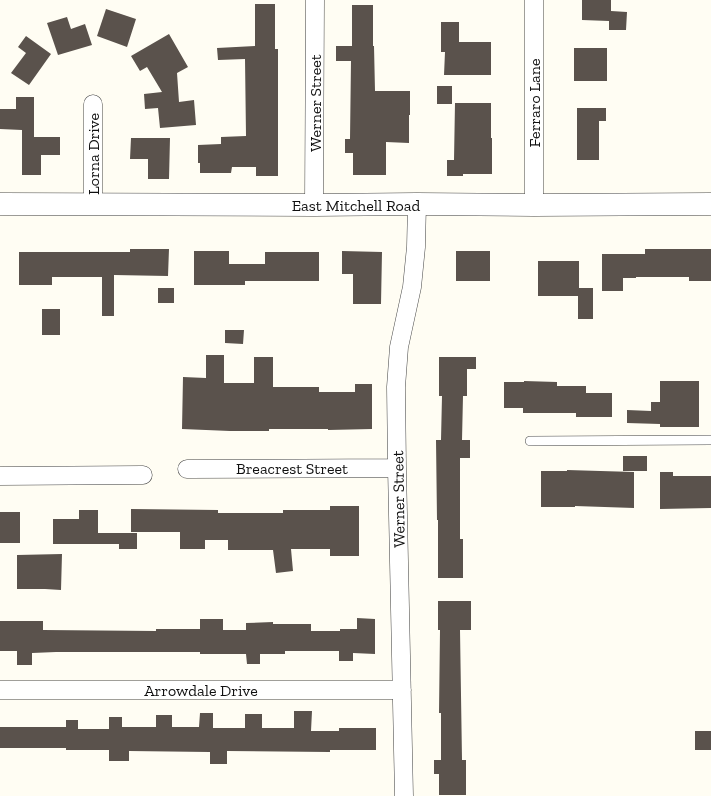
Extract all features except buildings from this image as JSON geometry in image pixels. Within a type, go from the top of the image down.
[{"type":"street","name":"Werner Street","points":[[314,205],[315,0]]},
{"type":"street","name":"Ferraro Lane","points":[[534,0],[534,205]]},
{"type":"street","name":"Lorna Drive","points":[[93,104],[93,204]]},
{"type":"street","name":"East Mitchell Road","points":[[0,204],[711,204]]},
{"type":"street","name":"Werner Street","points":[[404,796],[396,387],[399,347],[412,287],[416,247],[417,204]]},
{"type":"street","name":"Breacrest Street","points":[[187,469],[397,468]]},
{"type":"street","points":[[0,476],[143,475]]},
{"type":"street","name":"Arrowdale Drive","points":[[0,690],[402,690]]},
{"type":"lane","points":[[530,441],[711,440]]}]
